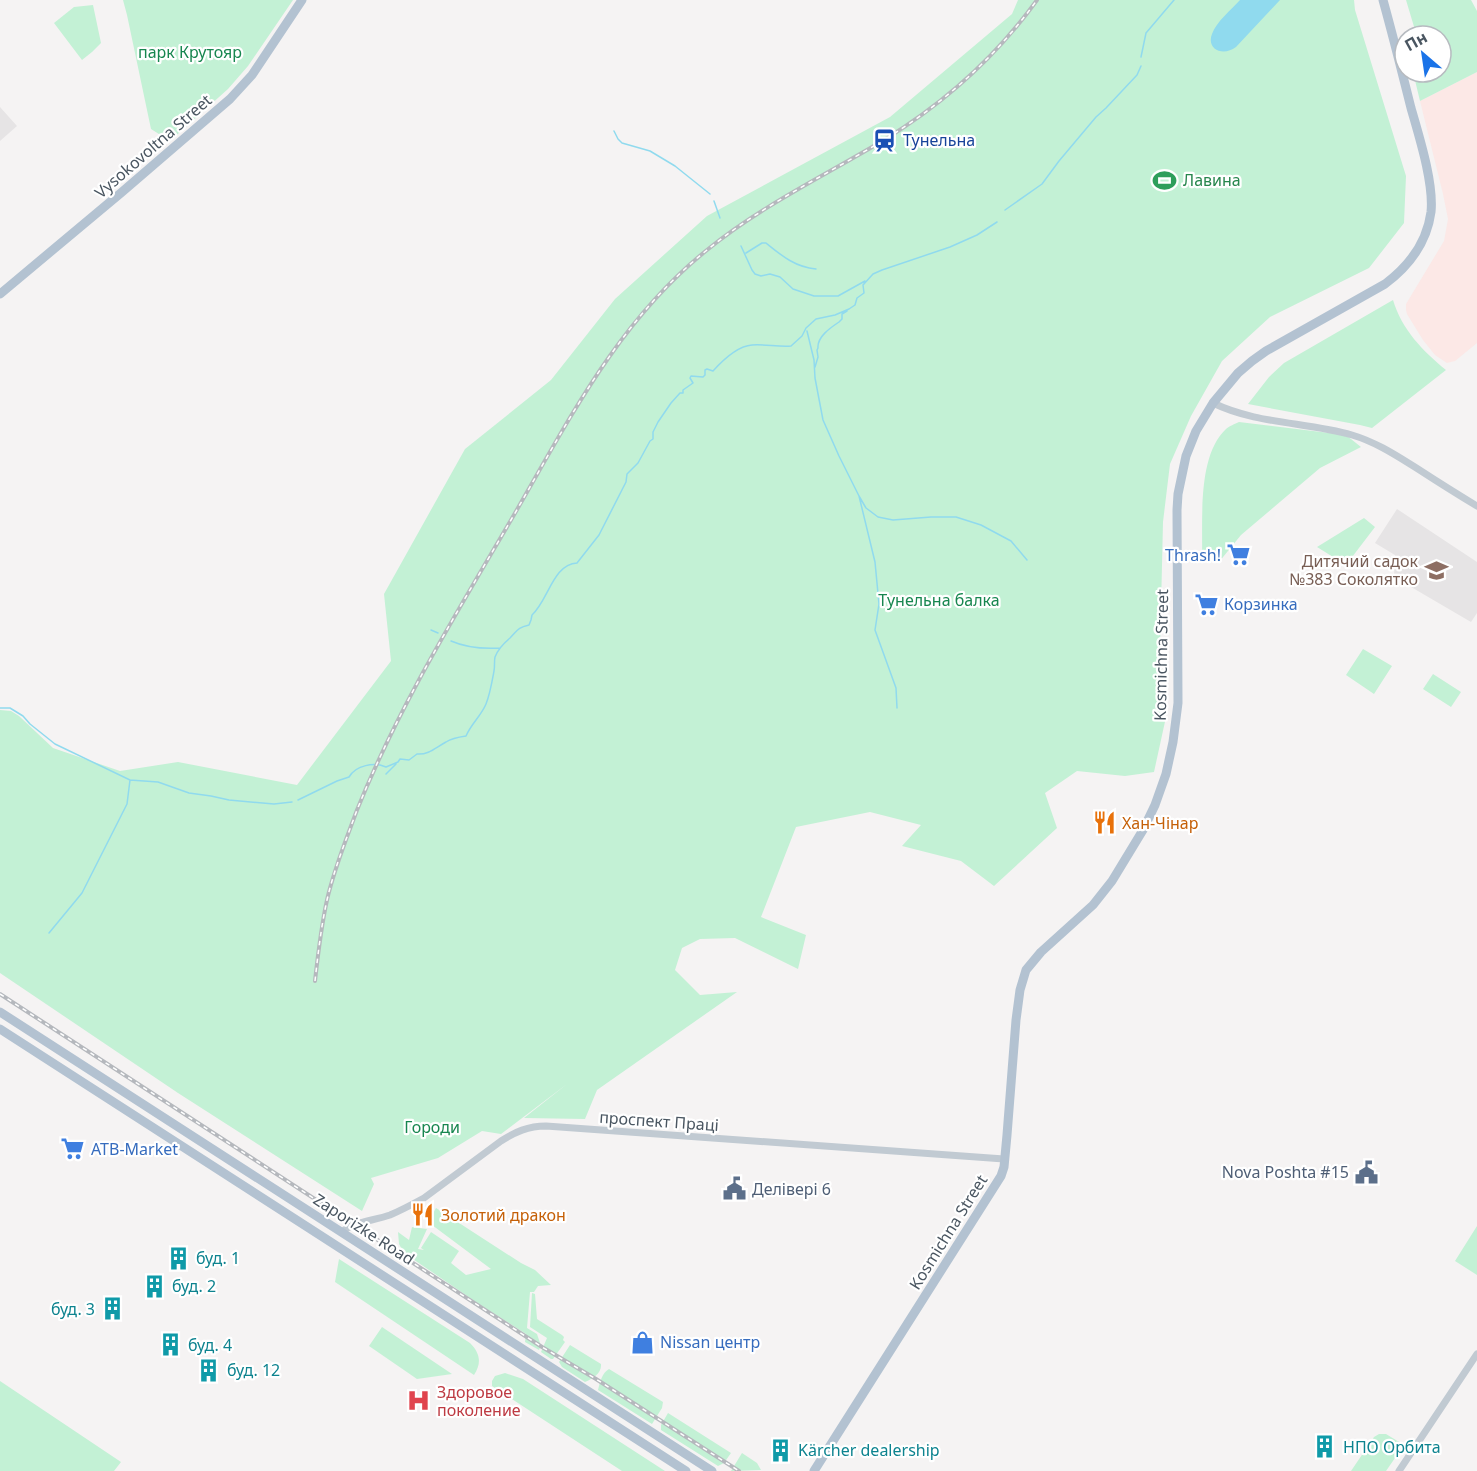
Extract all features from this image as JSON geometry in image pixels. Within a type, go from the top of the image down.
[{"type":"main road","name":"Vysokovoltna Street","points":[[0,294],[230,99],[252,75],[302,0]]},
{"type":"main road","name":"Kosmichna Street","points":[[814,1471],[1003,1171],[1016,1020],[1020,990],[1026,970],[1041,952],[1094,905],[1112,881],[1143,830],[1155,805],[1166,774],[1178,703],[1178,494],[1186,456],[1196,431],[1213,403],[1238,373],[1252,361],[1366,296],[1393,278],[1416,253],[1424,238],[1431,211],[1431,192],[1383,0]]},
{"type":"main road","name":"Zaporizke Road","points":[[0,1012],[712,1471]]},
{"type":"main road","name":"Zaporizke Road","points":[[0,1029],[686,1471]]},
{"type":"main road","points":[[334,1244],[341,1232]]},
{"type":"main road","points":[[504,1353],[511,1341]]},
{"type":"street","points":[[1213,403],[1245,415],[1333,430],[1377,444],[1477,506]]},
{"type":"street","name":"проспект Праці","points":[[341,1232],[353,1225],[391,1215],[424,1198],[513,1133],[531,1127],[546,1126],[1004,1159]]},
{"type":"street","points":[[1399,1471],[1477,1354]]},
{"type":"shaded area","points":[[1477,72],[1477,343],[1455,361],[1447,363],[1435,355],[1423,340],[1406,310],[1406,304],[1444,241],[1448,219],[1420,101]]},
{"type":"shaded area","points":[[0,107],[17,126],[0,141]]},
{"type":"shaded area","name":"Дитячий садок №383 Соколятко","points":[[1397,509],[1477,562],[1477,613],[1471,622],[1394,577],[1395,555],[1375,543]]},
{"type":"green space","name":"парк Крутояр","points":[[123,0],[293,0],[248,66],[228,89],[170,141],[151,129]]},
{"type":"green space","name":"Тунельна балка","points":[[1018,0],[1354,0],[1355,10],[1406,176],[1404,223],[1369,268],[1270,317],[1222,361],[1191,416],[1170,464],[1163,522],[1160,650],[1166,717],[1154,772],[1125,776],[1077,771],[1045,793],[1057,828],[994,886],[961,861],[902,846],[921,825],[870,812],[796,827],[761,917],[806,935],[798,969],[735,938],[700,939],[682,948],[675,970],[700,995],[737,992],[597,1090],[585,1119],[524,1118],[567,1084],[501,1134],[482,1131],[438,1158],[371,1178],[374,1184],[362,1211],[178,1093],[0,973],[0,710],[11,711],[19,716],[53,748],[120,771],[178,762],[297,785],[391,661],[384,594],[465,449],[551,380],[615,299],[707,216],[890,117],[1012,14]]},
{"type":"green space","points":[[1406,0],[1471,0],[1477,11],[1477,72],[1420,101],[1416,84],[1453,84],[1453,24],[1413,24]]},
{"type":"green space","points":[[93,5],[101,43],[82,60],[54,23],[74,7]]},
{"type":"green space","points":[[1393,300],[1402,321],[1414,339],[1446,370],[1372,428],[1248,404],[1269,377],[1284,363]]},
{"type":"green space","points":[[1239,422],[1346,435],[1361,447],[1320,468],[1241,535],[1219,562],[1202,557],[1202,507],[1206,472],[1210,455],[1217,441],[1227,428]]},
{"type":"green space","points":[[1364,518],[1375,527],[1346,565],[1317,547]]},
{"type":"green space","points":[[1363,649],[1392,666],[1374,694],[1346,675]]},
{"type":"green space","points":[[1433,674],[1461,692],[1451,707],[1423,689]]},
{"type":"green space","points":[[436,1208],[535,1270],[551,1285],[538,1286],[534,1292],[530,1292],[527,1328],[537,1334],[541,1346],[539,1350],[525,1342],[526,1334],[404,1253],[399,1244],[398,1232],[409,1240],[412,1227],[427,1229],[418,1249],[424,1250],[421,1248],[431,1232],[459,1251],[451,1263],[466,1275],[491,1269],[428,1222]]},
{"type":"green space","points":[[1477,1226],[1477,1275],[1455,1261]]},
{"type":"green space","points":[[339,1259],[470,1343],[479,1358],[474,1375],[335,1282]]},
{"type":"green space","points":[[532,1293],[535,1294],[537,1319],[564,1337],[565,1342],[553,1359],[541,1352],[547,1338],[530,1327]]},
{"type":"green space","points":[[382,1327],[452,1374],[417,1379],[369,1346]]},
{"type":"green space","points":[[570,1345],[601,1364],[600,1370],[594,1377],[585,1382],[562,1367],[559,1362]]},
{"type":"green space","points":[[609,1369],[663,1402],[652,1424],[598,1390],[603,1375]]},
{"type":"green space","points":[[505,1373],[523,1379],[665,1471],[622,1471],[492,1386],[495,1376]]},
{"type":"green space","points":[[0,1381],[121,1462],[114,1471],[0,1471]]},
{"type":"green space","points":[[668,1413],[731,1453],[724,1463],[718,1466],[661,1430],[661,1425]]},
{"type":"green space","points":[[1386,1434],[1404,1445],[1386,1471],[1351,1471],[1374,1437]]},
{"type":"green space","points":[[742,1453],[757,1463],[761,1470],[731,1471]]},
{"type":"water","points":[[1240,0],[1280,0],[1236,47],[1226,51],[1217,50],[1211,44],[1214,29]]},
{"type":"waterway","points":[[1141,57],[1146,33],[1174,0]]},
{"type":"waterway","points":[[1005,210],[1042,184],[1096,117],[1137,75],[1141,66]]},
{"type":"waterway","points":[[614,131],[622,143],[650,151],[675,166],[710,194]]},
{"type":"waterway","points":[[714,201],[720,218]]},
{"type":"waterway","points":[[298,800],[349,777],[361,767],[371,765],[386,767],[400,759],[409,760],[417,754],[429,752],[451,740],[466,736],[486,704],[498,651],[518,630],[529,625],[532,615],[538,609],[556,576],[569,565],[577,563],[599,535],[626,482],[627,474],[638,463],[653,439],[653,432],[671,403],[693,383],[691,376],[703,377],[705,370],[713,371],[731,355],[747,346],[791,346],[816,319],[835,315],[855,305],[857,298],[864,293],[863,285],[873,274],[950,247],[977,235],[997,222]]},
{"type":"waterway","points":[[746,253],[766,243],[795,263],[816,269]]},
{"type":"waterway","points":[[741,246],[755,274],[780,277],[793,289],[814,296],[838,296],[865,281]]},
{"type":"waterway","points":[[815,367],[820,340],[847,311]]},
{"type":"waterway","points":[[807,331],[823,420],[866,508],[878,517],[893,520],[956,517],[981,525],[1011,541],[1027,560]]},
{"type":"waterway","points":[[859,496],[875,562],[879,604],[875,630],[896,688],[897,708]]},
{"type":"waterway","points":[[431,630],[438,633]]},
{"type":"waterway","points":[[451,641],[475,648],[500,648]]},
{"type":"waterway","points":[[0,708],[10,708],[23,716],[55,744],[130,780],[158,782],[189,793],[229,800],[274,804],[292,802]]},
{"type":"waterway","points":[[386,774],[396,764]]},
{"type":"waterway","points":[[49,933],[82,893],[127,804],[130,780]]},
{"type":"railway","points":[[315,981],[323,920],[333,877],[373,772],[409,698],[449,626],[574,410],[620,341],[675,278],[728,234],[771,205],[884,140],[948,95],[1004,41],[1037,0]]},
{"type":"railway","points":[[0,994],[542,1347],[739,1471]]},
{"type":"place","name":"Тунельна","points":[[885,140]]},
{"type":"place","name":"Лавина","points":[[1165,180]]},
{"type":"place","name":"Thrash!","points":[[1239,555]]},
{"type":"place","name":"Дитячий садок №383 Соколятко","points":[[1436,570]]},
{"type":"place","name":"Корзинка","points":[[1206,604]]},
{"type":"place","name":"Хан-Чінар","points":[[1104,823]]},
{"type":"place","name":"ATB-Market","points":[[73,1149]]},
{"type":"place","name":"Nova Poshta #15","points":[[1367,1172]]},
{"type":"place","name":"Делівері 6","points":[[734,1189]]},
{"type":"place","name":"Золотий дракон","points":[[423,1215]]},
{"type":"place","name":"буд. 1","points":[[178,1258]]},
{"type":"place","name":"буд. 2","points":[[154,1286]]},
{"type":"place","name":"буд. 3","points":[[113,1309]]},
{"type":"place","name":"Nissan центр","points":[[642,1342]]},
{"type":"place","name":"буд. 4","points":[[170,1345]]},
{"type":"place","name":"буд. 12","points":[[209,1370]]},
{"type":"place","name":"Здоровое поколение","points":[[419,1401]]},
{"type":"place","name":"НПО Орбита","points":[[1325,1447]]},
{"type":"place","name":"Kärcher dealership","points":[[780,1450]]},
{"type":"park label","name":"Городи","points":[[432,1127]]}]
